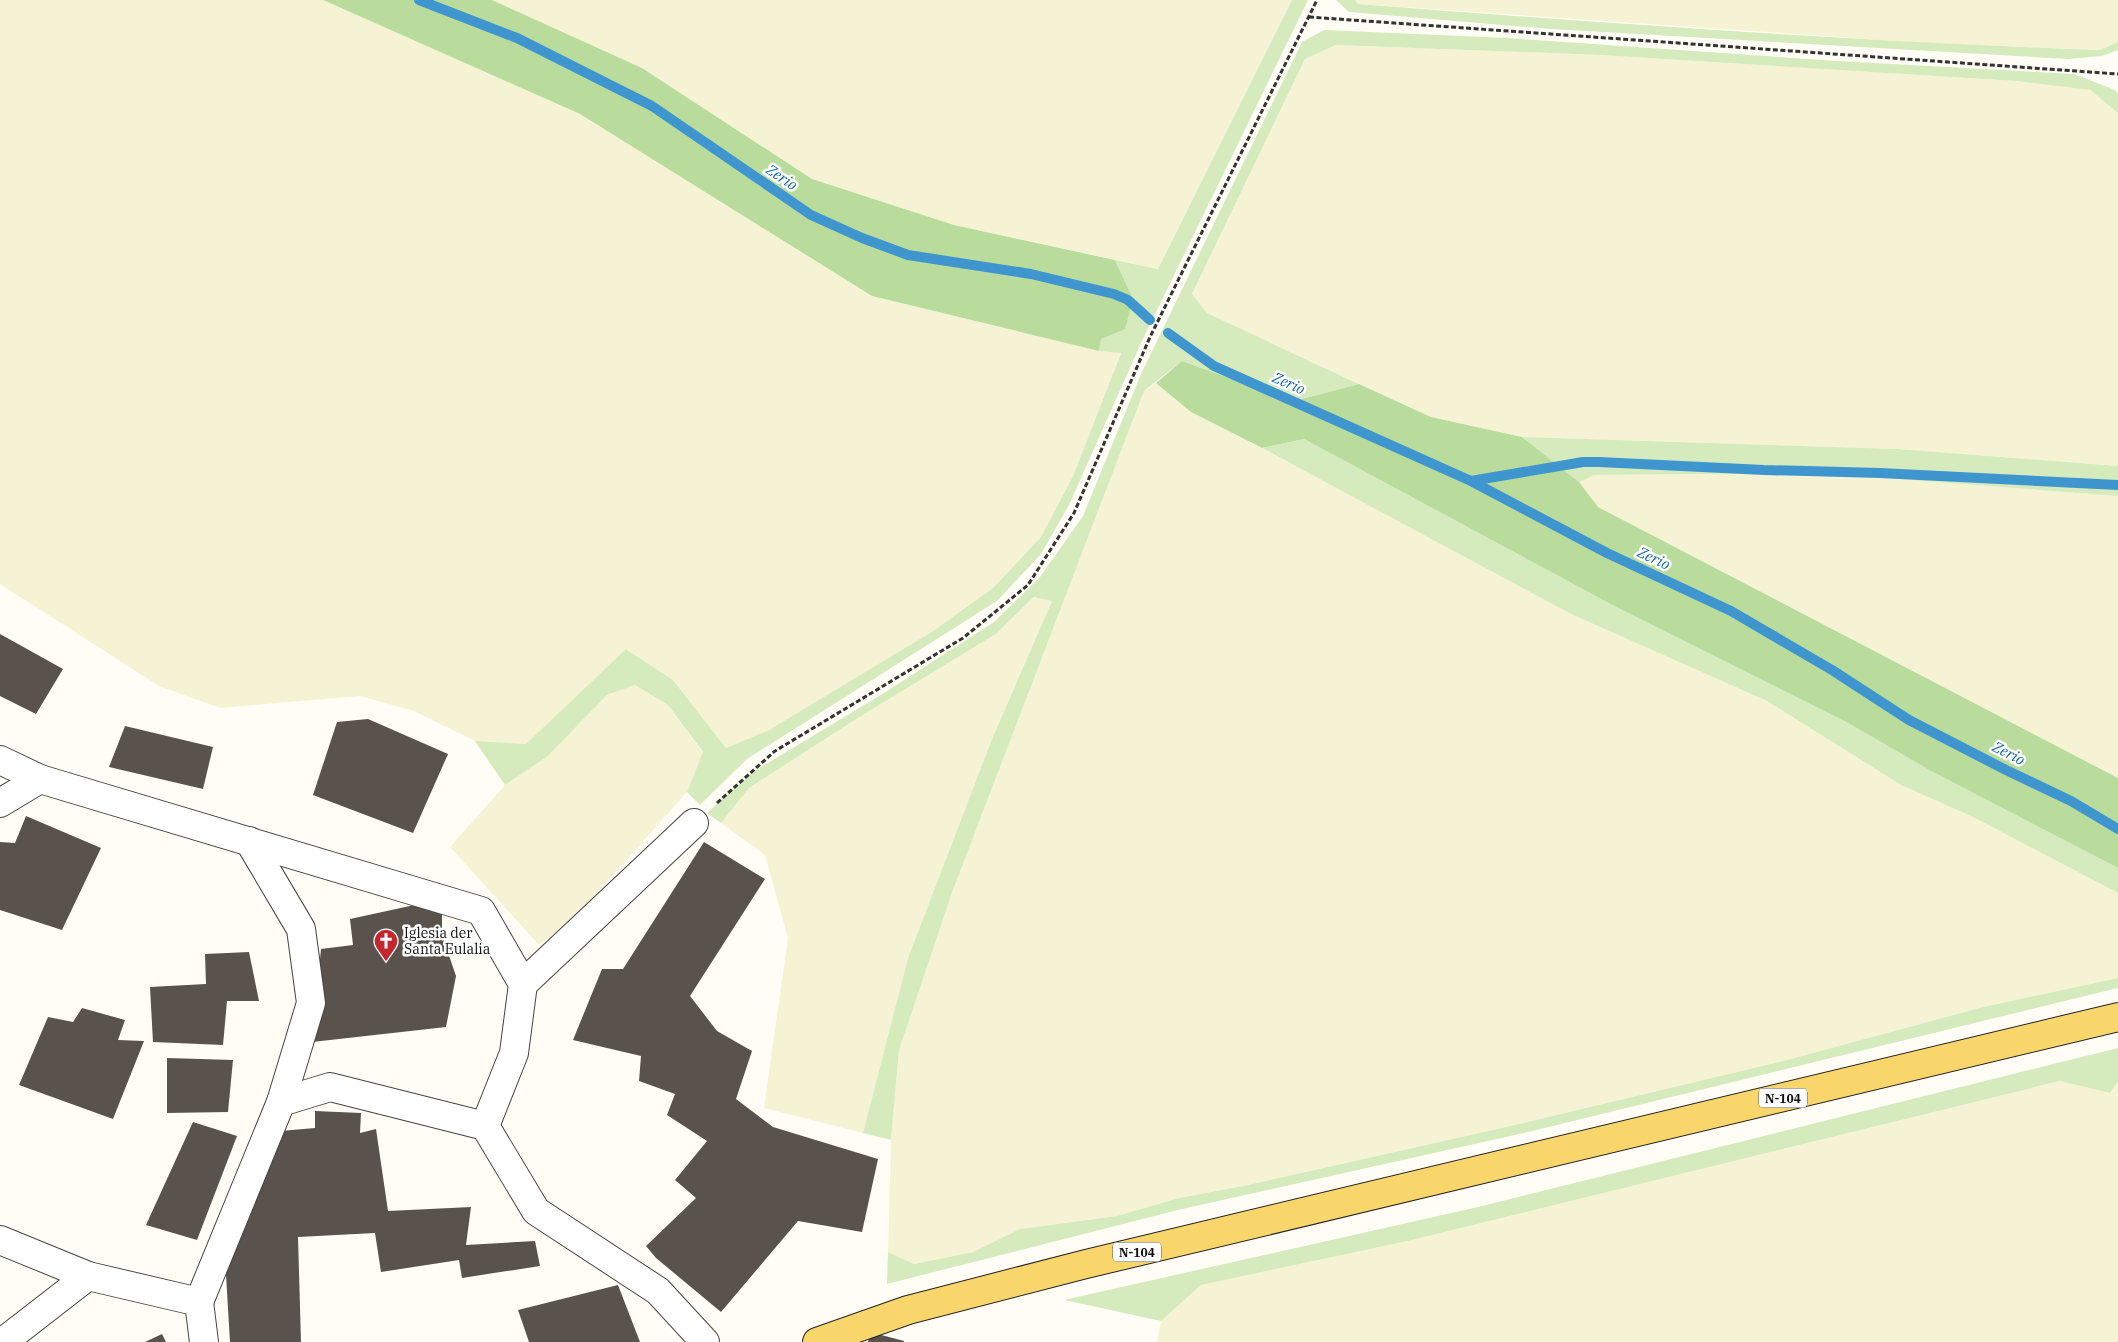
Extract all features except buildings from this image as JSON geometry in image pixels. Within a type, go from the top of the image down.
[{"type":"main road","name":"N-104","points":[[824,1341],[908,1310],[1096,1262],[2118,1018]]},
{"type":"street","points":[[0,760],[40,779],[481,911],[523,984],[514,1053],[485,1126]]},
{"type":"street","points":[[0,803],[40,779]]},
{"type":"street","points":[[523,984],[694,823]]},
{"type":"street","points":[[204,1342],[199,1302],[281,1102],[311,1004],[301,929],[249,841]]},
{"type":"street","points":[[281,1102],[330,1086],[485,1126],[536,1211],[658,1291],[705,1342]]},
{"type":"street","points":[[0,1240],[88,1276],[199,1302]]},
{"type":"street","points":[[3,1342],[88,1276]]},
{"type":"path","points":[[694,823],[774,751],[963,638],[1028,585],[1074,513],[1150,336],[1317,0]]},
{"type":"path","points":[[1309,17],[2118,74]]},
{"type":"shaded area","points":[[0,0],[323,0],[580,114],[872,296],[1099,351],[1121,352],[1073,476],[1041,537],[993,588],[933,631],[769,730],[726,748],[673,680],[627,649],[526,744],[475,741],[414,711],[360,696],[220,708],[159,686],[0,584]]},
{"type":"shaded area","points":[[492,0],[1292,0],[1158,269],[954,225],[812,179],[642,68]]},
{"type":"shaded area","points":[[1355,0],[2118,0],[2118,42],[2100,50],[1925,43],[1358,4]]},
{"type":"shaded area","points":[[1336,45],[1600,55],[2016,81],[2090,90],[2118,113],[2118,466],[1898,449],[1522,437],[1431,417],[1207,313],[1192,294],[1305,59]]},
{"type":"shaded area","points":[[1156,383],[1191,412],[1354,496],[1573,615],[1767,701],[1901,785],[1973,817],[2118,893],[2118,978],[1983,1007],[1787,1060],[1506,1127],[1248,1185],[1179,1198],[1117,1216],[1020,1229],[973,1252],[914,1264],[888,1252],[891,1140],[899,1050],[953,890],[1144,391]]},
{"type":"shaded area","points":[[1819,473],[2118,496],[2118,778],[1598,507],[1579,482],[1594,475]]},
{"type":"shaded area","points":[[1035,597],[1052,601],[992,739],[908,958],[863,1133],[764,1108],[788,938],[765,855],[721,823],[749,788],[861,716],[996,634]]},
{"type":"shaded area","points":[[635,685],[668,705],[703,753],[687,792],[573,920],[539,945],[450,847],[505,785],[548,756],[607,695]]},
{"type":"shaded area","points":[[2061,1081],[2110,1093],[2118,1082],[2118,1342],[1157,1342],[1161,1321],[1201,1285],[1408,1241]]},
{"type":"green space","points":[[323,0],[492,0],[642,68],[812,179],[954,225],[1115,260],[1133,299],[1125,329],[1101,339],[1099,351],[872,296],[580,114]]},
{"type":"green space","points":[[1292,0],[1308,0],[1142,341],[1069,505],[1041,554],[997,601],[747,759],[700,805],[687,792],[703,752],[668,705],[635,685],[607,695],[548,756],[505,785],[475,741],[526,744],[626,649],[673,680],[726,748],[769,730],[933,631],[993,588],[1041,537],[1073,476],[1121,353],[1099,351],[1101,339],[1133,299],[1115,260],[1158,269]]},
{"type":"green space","points":[[1336,0],[1355,0],[1358,4],[1543,18],[1914,42],[2100,50],[2118,42],[2118,50],[2102,56],[2068,59],[1551,29],[1349,12]]},
{"type":"green space","points":[[1324,30],[1507,38],[1837,61],[2074,74],[2115,90],[2118,93],[2118,113],[2090,90],[2016,81],[1600,55],[1336,45],[1305,59],[1192,294],[1207,313],[1359,384],[1294,401],[1182,361],[1144,391],[953,890],[899,1050],[891,1140],[863,1133],[908,958],[992,739],[1052,601],[1034,597],[996,634],[861,716],[749,788],[721,823],[707,813],[753,772],[884,693],[994,622],[1040,577],[1083,516],[1141,374],[1302,42]]},
{"type":"green space","points":[[1182,361],[1294,401],[1359,384],[1431,417],[1522,437],[1579,482],[1598,507],[2118,778],[2118,868],[1931,771],[1848,723],[1616,607],[1304,439],[1262,448],[1191,412],[1156,383]]},
{"type":"green space","points":[[1522,437],[1898,449],[2118,466],[2118,496],[1819,473],[1594,475],[1579,482]]},
{"type":"green space","points":[[1304,439],[1616,607],[1848,723],[1931,771],[2118,868],[2118,893],[1973,817],[1901,785],[1767,701],[1573,615],[1262,448]]},
{"type":"green space","points":[[2118,978],[2118,988],[1528,1132],[1182,1209],[887,1284],[888,1252],[914,1264],[973,1252],[1020,1229],[1117,1216],[1179,1198],[1248,1185],[1506,1127],[1787,1060],[1983,1007]]},
{"type":"green space","points":[[2118,1048],[2118,1082],[2110,1093],[2060,1081],[1408,1241],[1201,1285],[1161,1321],[1064,1300],[1478,1207]]},
{"type":"waterway","name":"Zerio","points":[[419,0],[517,38],[652,106],[811,215],[862,238],[908,255],[1031,274],[1114,294],[1128,300],[1150,320]]},
{"type":"waterway","name":"Zerio","points":[[1168,333],[1214,366],[1471,481],[1607,553],[1731,611],[1832,670],[1909,720],[2071,801],[2118,829]]},
{"type":"waterway","points":[[1471,481],[1583,462],[1599,462],[2118,485]]},
{"type":"place","name":"Iglesia der Santa Eulalia","points":[[386,962]]}]
